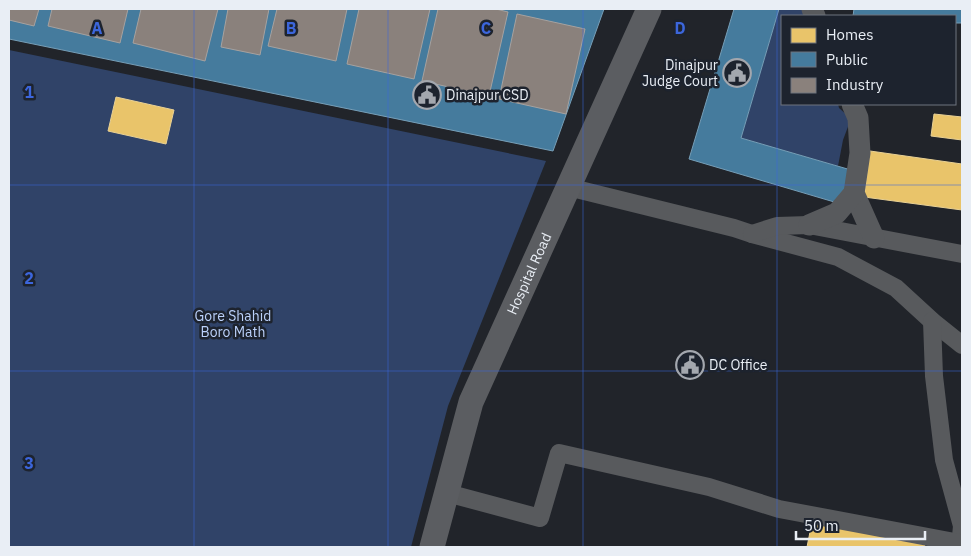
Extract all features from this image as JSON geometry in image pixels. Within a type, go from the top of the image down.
[{"type":"main road","name":"Hospital Road","points":[[432,547],[471,402],[649,9]]},
{"type":"street","points":[[809,225],[837,213],[854,193],[860,153],[858,118],[852,105]]},
{"type":"street","points":[[568,187],[734,228],[838,257],[896,288],[962,345]]},
{"type":"street","points":[[854,193],[874,238]]},
{"type":"street","points":[[752,234],[777,226],[809,225],[962,254]]},
{"type":"street","points":[[447,492],[540,518],[559,453],[709,487],[779,509],[960,545],[962,526],[944,460],[934,376],[932,321]]},
{"type":"green space","points":[[779,9],[803,9],[804,15],[781,15],[781,105],[838,105],[848,116],[849,124],[843,140],[838,166],[741,138]]},
{"type":"green space","name":"Gore Shahid Boro Math","points":[[9,50],[546,161],[448,406],[411,547],[9,547]]},
{"type":"building: Homes","points":[[116,97],[174,110],[166,144],[108,131]]},
{"type":"building: Homes","points":[[934,114],[962,117],[962,140],[931,136]]},
{"type":"building: Homes","points":[[870,151],[962,164],[962,210],[864,197]]},
{"type":"building: Homes","points":[[812,522],[925,545],[924,547],[807,547]]},
{"type":"building: Public","name":"Dinajpur CSD","points":[[9,9],[604,9],[553,151],[9,39]]},
{"type":"building: Public","name":"Dinajpur Judge Court","points":[[734,9],[779,9],[741,138],[851,170],[841,204],[689,159]]},
{"type":"building: Public","points":[[854,9],[962,9],[962,23],[956,23],[956,15],[853,15]]},
{"type":"building: Industry","points":[[9,9],[39,9],[34,26],[9,20]]},
{"type":"building: Industry","points":[[52,9],[128,9],[120,43],[48,26]]},
{"type":"building: Industry","points":[[141,9],[218,9],[205,61],[133,43]]},
{"type":"building: Industry","points":[[228,9],[269,9],[260,55],[221,47]]},
{"type":"building: Industry","points":[[277,9],[347,9],[336,61],[268,46]]},
{"type":"building: Industry","points":[[359,9],[430,9],[414,79],[347,64]]},
{"type":"building: Industry","points":[[438,9],[496,9],[508,12],[489,96],[422,81]]},
{"type":"building: Industry","points":[[517,14],[585,29],[566,114],[499,99]]},
{"type":"place","name":"Dinajpur Judge Court","points":[[737,73]]},
{"type":"place","name":"Dinajpur CSD","points":[[427,95]]},
{"type":"place","name":"DC Office","points":[[690,365]]}]
